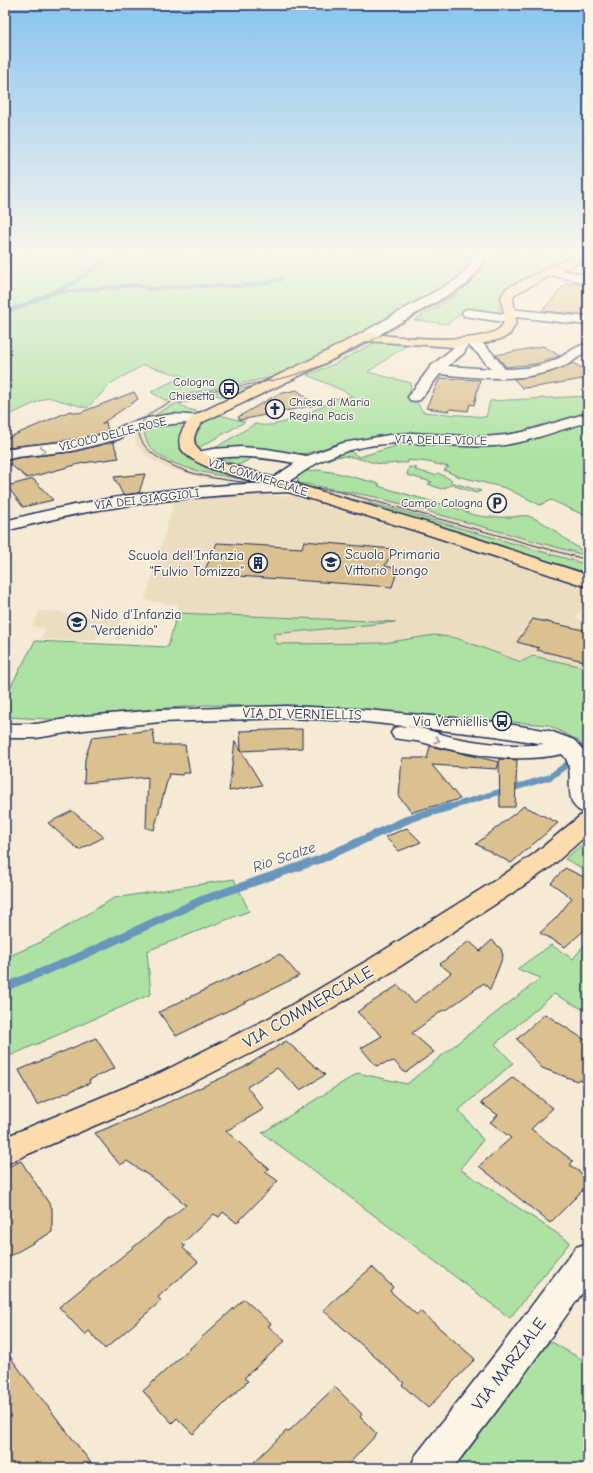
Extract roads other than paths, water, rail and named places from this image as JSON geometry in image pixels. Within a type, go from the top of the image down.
[{"type":"main road","points":[[365,337],[391,340],[467,342],[499,335],[509,327],[509,324]]},
{"type":"main road","name":"VIA COMMERCIALE","points":[[365,337],[316,363],[198,419],[186,432],[185,444],[198,456],[218,466],[429,529],[587,580]]},
{"type":"main road","name":"VIA COMMERCIALE","points":[[5,1151],[170,1081],[279,1026],[380,966],[508,884],[543,860],[588,821]]},
{"type":"street","name":"VIA COMMERCIALE","points":[[365,337],[388,324]]},
{"type":"street","points":[[415,397],[436,369],[467,342],[482,350],[501,373]]},
{"type":"street","points":[[436,369],[473,373],[527,371],[553,366],[564,362],[581,348],[588,347]]},
{"type":"street","name":"VIA DELLE VIOLE","points":[[284,485],[309,461],[329,453],[389,439],[412,438],[479,442],[506,440],[588,417]]},
{"type":"street","name":"VICOLO DELLE ROSE","points":[[5,455],[17,452],[72,446],[114,436],[129,428],[148,423],[173,419],[198,419]]},
{"type":"street","points":[[198,456],[219,452],[260,452],[309,461]]},
{"type":"street","name":"VIA DEI GIAGGIOLI","points":[[5,526],[86,506],[154,496],[284,485]]},
{"type":"street","name":"VIA DI VERNIELLIS","points":[[5,731],[89,733],[158,726],[196,728],[297,725],[423,735],[447,742],[482,749],[548,750],[566,745],[577,755],[584,802],[588,807]]},
{"type":"street","name":"VIA MARZIALE","points":[[429,1468],[510,1364],[588,1258]]},
{"type":"waterway","name":"Rio Scalze","points":[[446,808],[550,777],[573,760]]},
{"type":"waterway","name":"Rio Scalze","points":[[5,987],[79,957],[202,900],[321,859],[411,818],[449,807]]},
{"type":"tram line","points":[[401,324],[341,357],[310,370],[260,383],[206,392],[172,402],[157,409],[145,419],[140,428],[140,437],[145,446],[153,454],[163,461],[186,471],[224,480],[341,492],[588,560]]},
{"type":"place","name":"Cologna Chiesetta","points":[[229,389]]},
{"type":"place","name":"Chiesa di Maria Regina Pacis","points":[[275,409]]},
{"type":"place","name":"Campo Cologna","points":[[497,503]]},
{"type":"place","name":"Scuola Primaria Vittorio Longo","points":[[331,562]]},
{"type":"place","name":"Scuola dell'Infanzia \"Fulvio Tomizza\"","points":[[258,563]]},
{"type":"place","name":"Nido d'Infanzia \"Verdenido\"","points":[[77,622]]},
{"type":"place","name":"Via Verniellis","points":[[502,721]]}]
